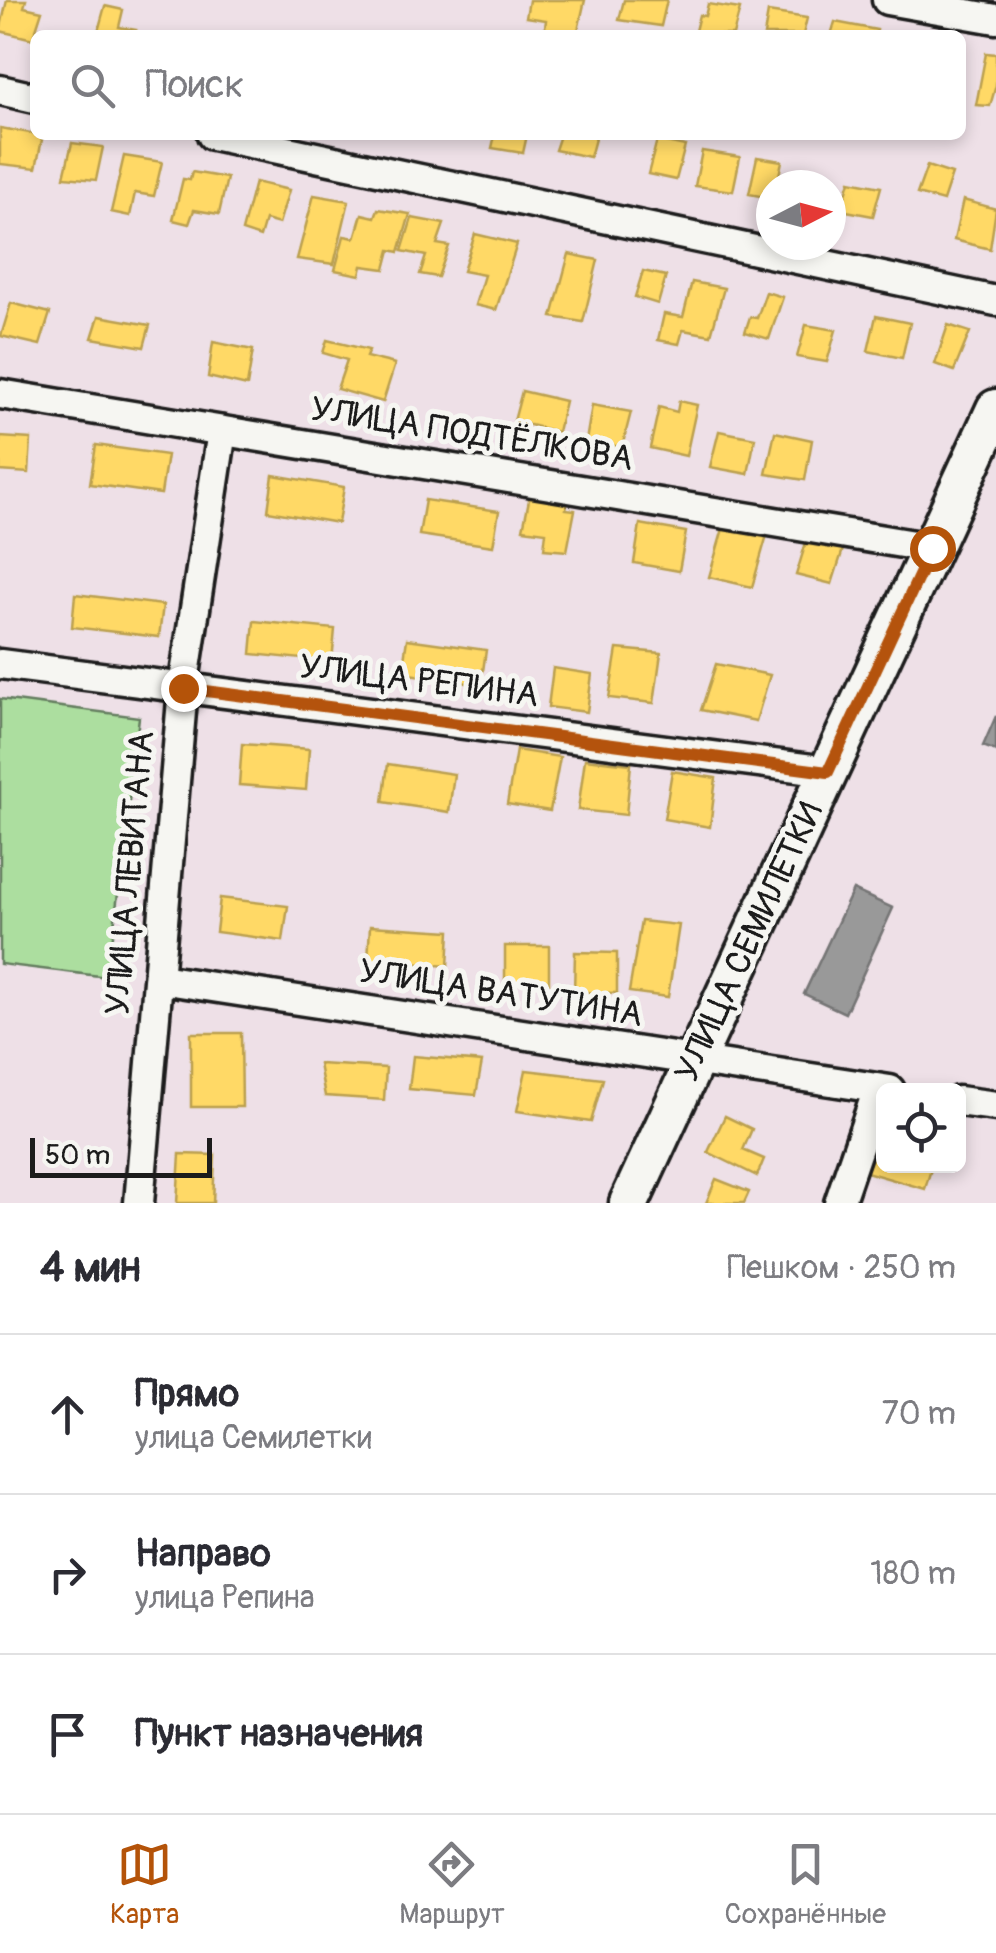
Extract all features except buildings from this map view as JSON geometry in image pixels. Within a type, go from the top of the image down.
[{"type":"street","points":[[886,0],[996,19]]},
{"type":"street","points":[[0,90],[30,97]]},
{"type":"street","points":[[236,140],[996,301]]},
{"type":"street","name":"УЛИЦА ПОДТЁЛКОВА","points":[[0,394],[932,548]]},
{"type":"street","name":"УЛИЦА СЕМИЛЕТКИ","points":[[628,1203],[996,409]]},
{"type":"street","name":"УЛИЦА ЛЕВИТАНА","points":[[139,1203],[183,688],[222,431]]},
{"type":"street","name":"УЛИЦА РЕПИНА","points":[[0,664],[828,772]]},
{"type":"street","name":"УЛИЦА ВАТУТИНА","points":[[160,979],[876,1089]]},
{"type":"street","points":[[966,1101],[996,1106]]},
{"type":"street","points":[[840,1203],[876,1111]]},
{"type":"green space","points":[[0,699],[139,717],[108,977],[0,964]]},
{"type":"route","points":[[183,688],[828,772],[932,548]]}]
